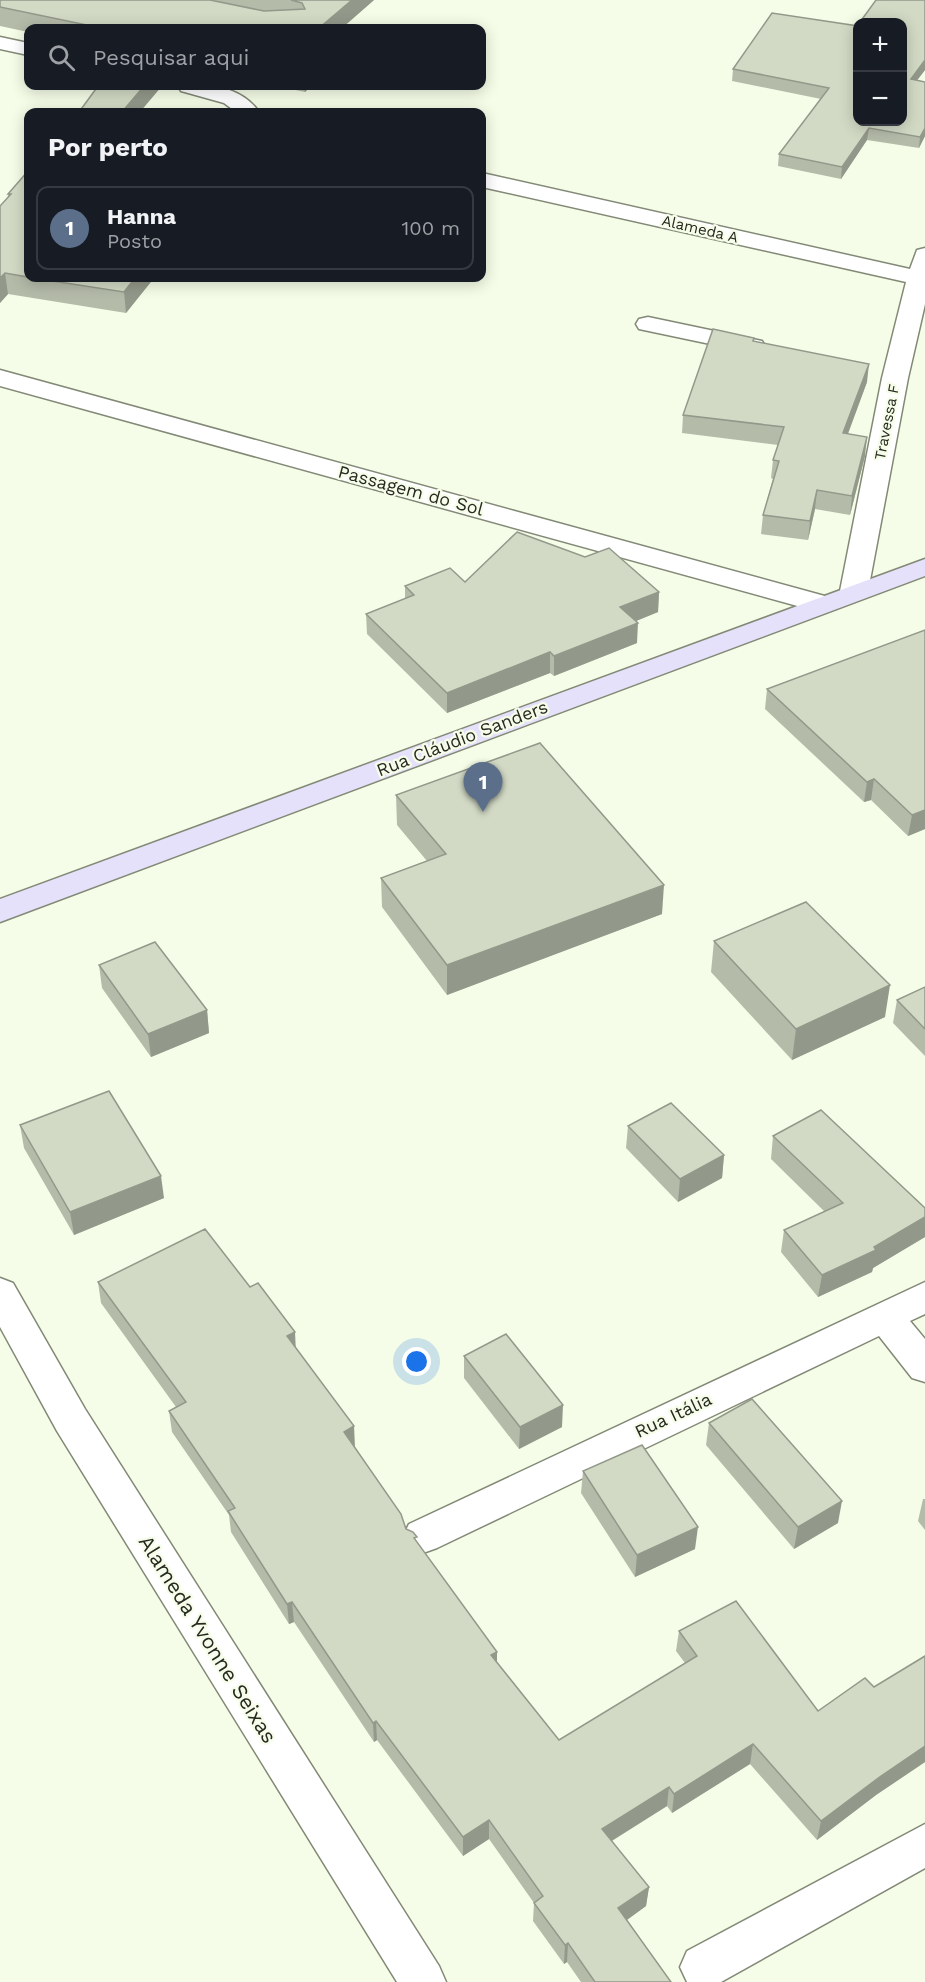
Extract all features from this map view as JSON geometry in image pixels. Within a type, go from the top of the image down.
[{"type":"main road","name":"Rua Cláudio Sanders","points":[[0,911],[854,591],[925,567]]},
{"type":"street","points":[[0,43],[24,48]]},
{"type":"street","points":[[203,90],[232,98],[243,108]]},
{"type":"street","name":"Alameda A","points":[[486,181],[922,266]]},
{"type":"street","name":"Travessa F","points":[[854,591],[884,375],[922,266]]},
{"type":"street","points":[[648,324],[772,351]]},
{"type":"street","name":"Passagem do Sol","points":[[0,378],[822,604]]},
{"type":"street","name":"Alameda Yvonne Seixas","points":[[0,1293],[71,1420],[423,1982]]},
{"type":"street","name":"Rua Itália","points":[[423,1536],[647,1427],[925,1297]]},
{"type":"street","points":[[886,1317],[925,1367]]},
{"type":"street","points":[[703,1967],[925,1845]]},
{"type":"building","points":[[0,0],[210,0],[264,11],[305,9],[302,3],[291,0],[352,0],[324,24],[82,24],[0,7]]},
{"type":"building","points":[[876,0],[925,0],[925,60],[911,79],[925,82],[925,128],[920,137],[869,128],[842,167],[779,154],[829,88],[733,69],[772,13],[853,25],[853,126],[907,126],[907,18],[863,18]]},
{"type":"building","points":[[95,90],[141,90],[125,108],[82,108]]},
{"type":"building","points":[[24,176],[24,276],[5,273],[0,278],[0,206],[11,194],[8,194]]},
{"type":"building","points":[[59,282],[132,282],[124,292]]},
{"type":"building","points":[[713,329],[754,338],[753,341],[869,364],[843,433],[867,437],[852,496],[817,490],[810,521],[763,515],[779,461],[773,460],[784,427],[683,415]]},
{"type":"building","points":[[517,532],[585,557],[609,548],[659,592],[620,607],[638,623],[554,656],[550,652],[447,693],[366,614],[414,595],[405,586],[450,568],[465,582]]},
{"type":"building","points":[[925,630],[925,810],[912,815],[874,779],[867,782],[767,689]]},
{"type":"building","points":[[540,743],[664,885],[447,965],[381,878],[446,854],[396,795]]},
{"type":"building","points":[[806,902],[890,985],[796,1029],[714,941]]},
{"type":"building","points":[[155,942],[207,1010],[148,1034],[99,965]]},
{"type":"building","points":[[925,987],[925,1029],[897,1000]]},
{"type":"building","points":[[109,1091],[161,1176],[70,1212],[20,1125]]},
{"type":"building","points":[[671,1103],[724,1155],[680,1179],[628,1126]]},
{"type":"building","points":[[821,1110],[925,1208],[925,1217],[874,1247],[876,1250],[822,1275],[784,1230],[843,1203],[773,1136]]},
{"type":"building","points":[[205,1229],[250,1287],[258,1283],[295,1332],[287,1336],[354,1426],[344,1432],[401,1514],[406,1529],[417,1537],[414,1538],[497,1652],[491,1655],[559,1740],[697,1656],[679,1631],[736,1601],[818,1711],[865,1678],[874,1687],[925,1656],[925,1746],[821,1821],[753,1744],[674,1794],[669,1787],[602,1829],[649,1887],[618,1908],[671,1982],[595,1982],[568,1943],[565,1945],[534,1903],[543,1896],[489,1820],[463,1837],[376,1721],[373,1723],[292,1602],[287,1604],[228,1511],[235,1508],[169,1411],[186,1402],[98,1282]]},
{"type":"building","points":[[506,1334],[563,1405],[520,1427],[464,1356]]},
{"type":"building","points":[[752,1399],[842,1501],[798,1527],[709,1423]]},
{"type":"building","points":[[642,1445],[698,1527],[637,1555],[583,1471]]},
{"type":"place","name":"Hanna","points":[[483,812]]}]
